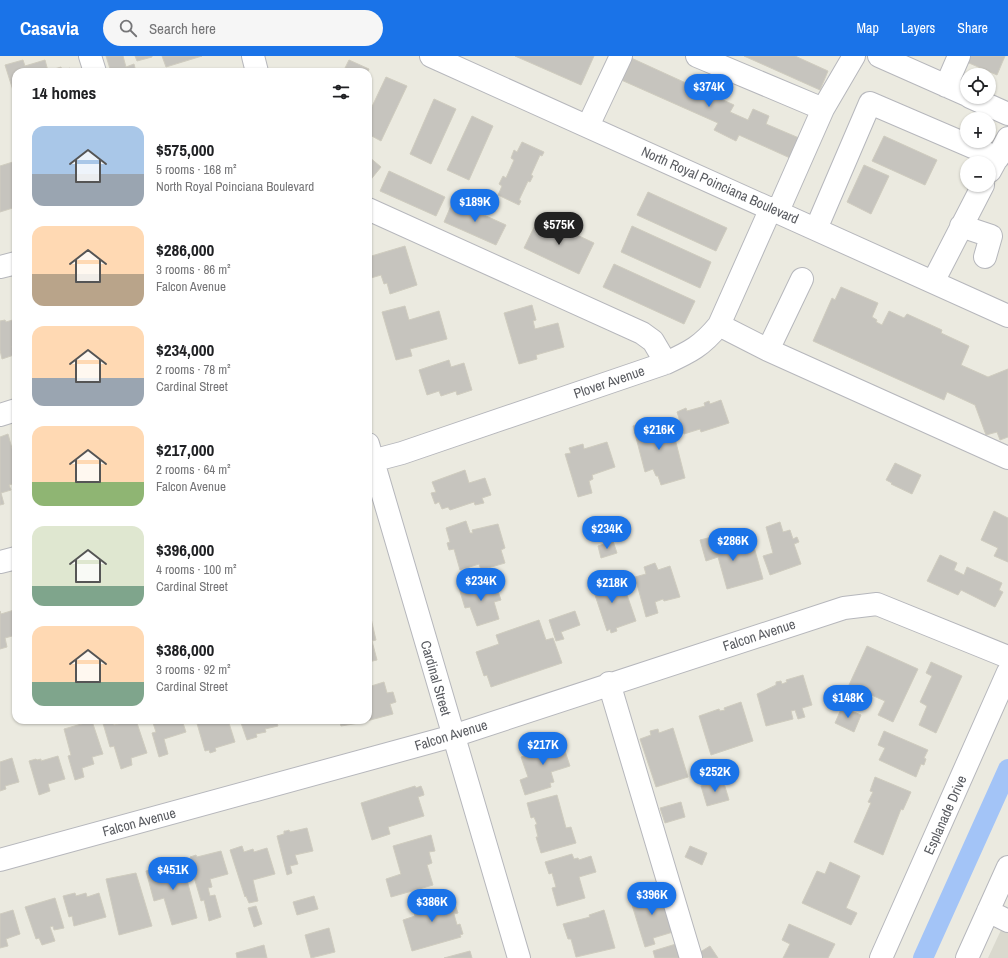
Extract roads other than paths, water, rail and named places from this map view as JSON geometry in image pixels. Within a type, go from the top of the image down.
[{"type":"street","points":[[90,56],[94,68]]},
{"type":"street","points":[[253,56],[256,68]]},
{"type":"street","name":"North Royal Poinciana Boulevard","points":[[431,56],[1008,316]]},
{"type":"street","points":[[588,126],[621,56]]},
{"type":"street","points":[[697,56],[823,109]]},
{"type":"street","name":"Plover Avenue","points":[[372,456],[402,453],[666,363],[688,353],[706,340],[719,325],[823,109],[854,56]]},
{"type":"street","points":[[879,56],[960,93]]},
{"type":"street","points":[[946,86],[959,56]]},
{"type":"street","points":[[816,229],[870,103],[973,156]]},
{"type":"street","points":[[986,104],[1008,114]]},
{"type":"street","points":[[996,160],[1008,138]]},
{"type":"street","points":[[933,282],[979,192]]},
{"type":"street","points":[[372,211],[642,332],[653,341],[666,363]]},
{"type":"street","points":[[961,226],[991,236],[985,257]]},
{"type":"street","points":[[0,267],[12,264]]},
{"type":"street","points":[[768,350],[802,280]]},
{"type":"street","points":[[719,325],[768,350],[1008,458]]},
{"type":"street","points":[[0,415],[12,411]]},
{"type":"street","name":"Cardinal Street","points":[[372,463],[519,958]]},
{"type":"street","points":[[0,562],[12,559]]},
{"type":"street","name":"Falcon Avenue","points":[[0,860],[453,736],[609,683],[844,608],[877,604],[1008,657]]},
{"type":"street","name":"Esplanade Drive","points":[[881,958],[1008,672]]},
{"type":"street","points":[[609,683],[691,958]]},
{"type":"street","points":[[967,958],[1008,867]]},
{"type":"street","points":[[988,911],[1008,921]]},
{"type":"waterway","points":[[923,958],[1008,769]]}]
